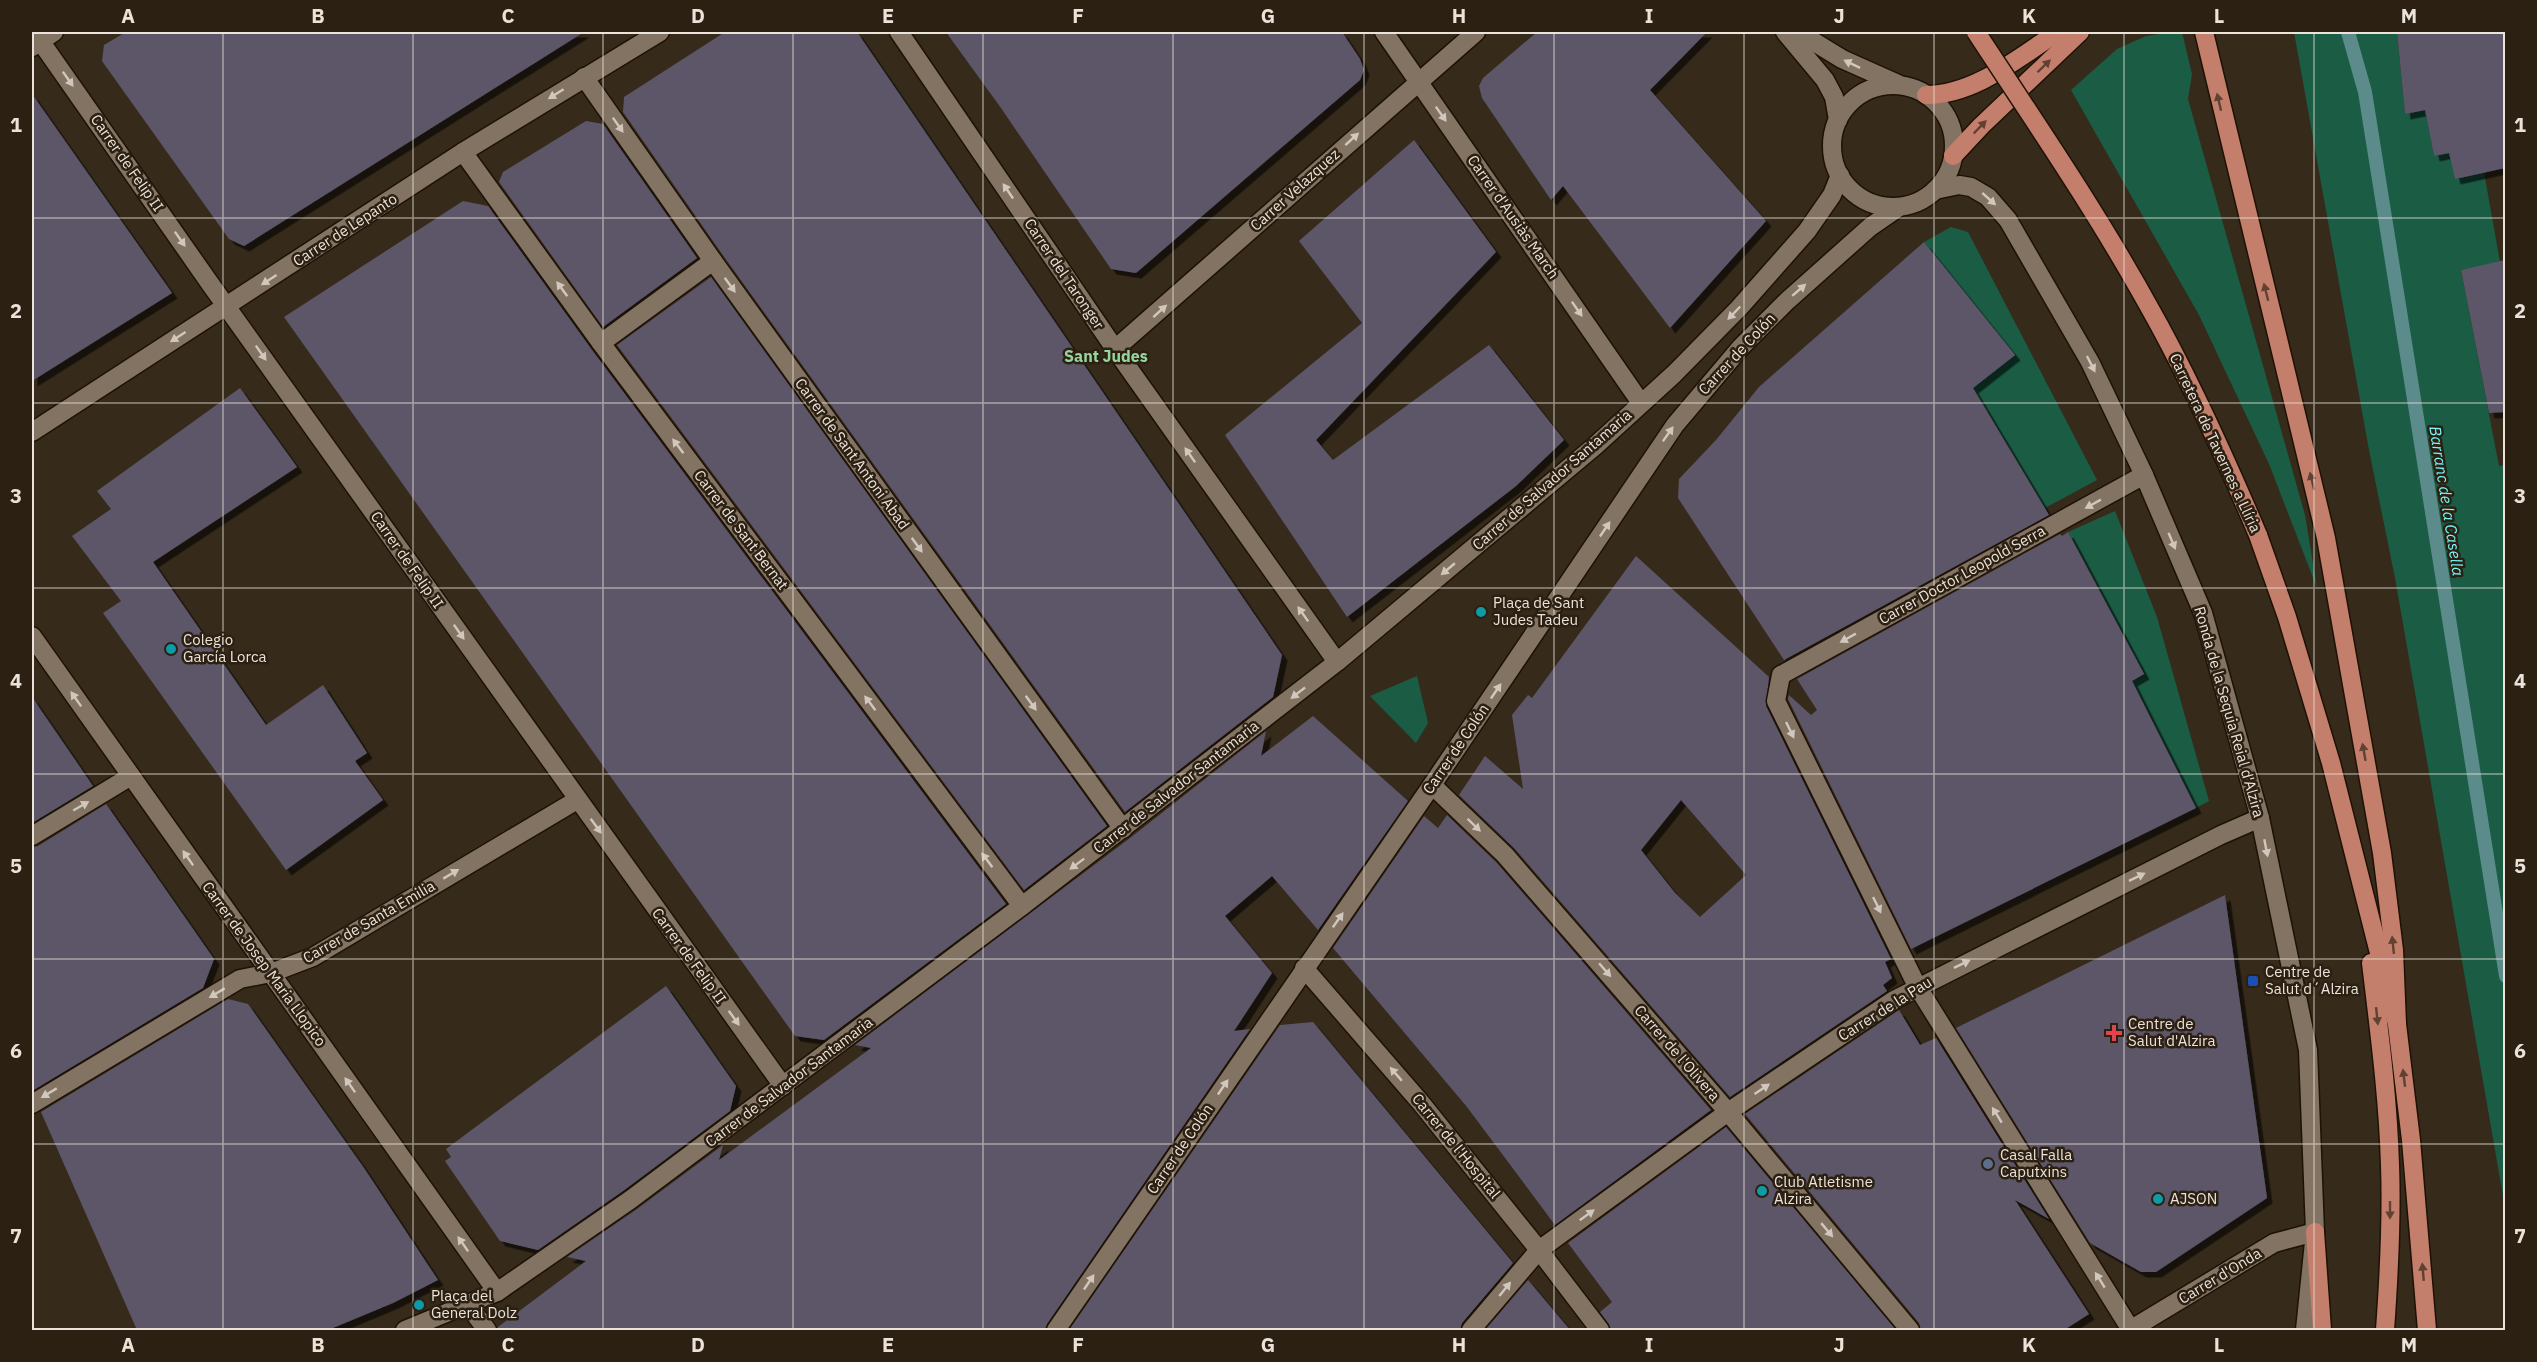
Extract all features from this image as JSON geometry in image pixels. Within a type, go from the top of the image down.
[{"type":"main road","name":"Carretera de Tavernes a Llíria","points":[[1976,32],[2092,208],[2149,305],[2192,388],[2258,535],[2287,617],[2331,763],[2363,895]]},
{"type":"main road","points":[[1953,156],[1980,126],[2080,32]]},
{"type":"main road","points":[[2204,32],[2326,538],[2382,853],[2394,950],[2397,1024],[2411,1140],[2427,1330]]},
{"type":"main road","points":[[1926,95],[1959,91],[1991,75],[2051,34]]},
{"type":"main road","points":[[2363,895],[2397,1024]]},
{"type":"main road","points":[[2363,895],[2385,1089],[2390,1164],[2390,1255],[2385,1330]]},
{"type":"main road","points":[[2315,1233],[2322,1330]]},
{"type":"street","name":"Carrer de Lepanto","points":[[32,432],[463,152],[660,32]]},
{"type":"street","name":"Carrer del Taronger","points":[[899,32],[1115,349],[1337,662]]},
{"type":"street","name":"Carrer d'Ausiàs March","points":[[1384,32],[1641,403]]},
{"type":"street","name":"Carrer Velazquez","points":[[1115,349],[1476,32]]},
{"type":"street","points":[[1785,32],[1825,80],[1834,97],[1838,120]]},
{"type":"street","points":[[1798,32],[1842,59],[1905,86],[1926,95],[1946,116],[1954,142],[1953,156],[1947,175],[1935,190],[1924,198],[1899,207],[1871,202],[1859,196],[1840,175],[1832,148],[1833,133],[1838,120],[1854,98],[1866,91],[1892,85],[1905,86]]},
{"type":"street","name":"Carrer de Felip II","points":[[40,38],[577,800],[783,1086]]},
{"type":"street","name":"Carrer de Sant Antoni Abad","points":[[584,77],[713,261],[1123,829]]},
{"type":"street","name":"Carrer de Sant Bernat","points":[[463,152],[601,343],[1022,906]]},
{"type":"street","name":"Carrer de Salvador Santamaria","points":[[440,1317],[497,1292],[630,1200],[1022,906],[1337,662],[1595,446],[1702,346],[1774,270],[1824,208],[1840,175]]},
{"type":"street","name":"Ronda de la Sequia Reial d'Alzira","points":[[1935,190],[1959,185],[1971,187],[1988,196],[2008,220],[2090,362],[2144,475],[2203,613],[2260,818],[2308,1050],[2315,1233],[2305,1330]]},
{"type":"street","name":"Carrer de Colón","points":[[1056,1330],[1432,785],[1654,454],[1702,390],[1786,301],[1869,227],[1899,207]]},
{"type":"street","points":[[601,343],[713,261]]},
{"type":"street","name":"Carrer Doctor Leopold Serra","points":[[1917,986],[1776,700],[1781,675],[2144,475]]},
{"type":"street","name":"Carrer de Josep Maria Llopico","points":[[32,636],[497,1292]]},
{"type":"street","points":[[32,836],[131,776]]},
{"type":"street","name":"Carrer de l'Olivera","points":[[1432,785],[1505,855],[1728,1112],[1910,1330]]},
{"type":"street","name":"Carrer de Santa Emilia","points":[[32,1104],[240,980],[271,973],[313,957],[577,800]]},
{"type":"street","name":"Carrer de la Pau","points":[[1471,1330],[1539,1250],[1728,1112],[1894,1000],[1917,986],[2221,835],[2260,818]]},
{"type":"street","name":"Carrer de l'Hospital","points":[[1304,968],[1421,1103],[1600,1330]]},
{"type":"street","points":[[1917,986],[2131,1330]]},
{"type":"street","name":"Carrer d'Onda","points":[[2131,1330],[2274,1243],[2315,1233]]},
{"type":"street","points":[[468,1305],[487,1330]]},
{"type":"street","points":[[405,1330],[440,1317]]},
{"type":"street","points":[[422,1330],[440,1317]]},
{"type":"green space","points":[[2182,32],[2192,74],[2188,99],[2305,515],[2317,588],[2269,464],[2199,315],[2071,90],[2117,49],[2146,36]]},
{"type":"green space","points":[[2294,32],[2397,32],[2405,114],[2425,110],[2434,156],[2449,153],[2455,178],[2484,172],[2500,262],[2461,270],[2499,466],[2506,465],[2505,1207],[2395,578],[2369,450]]},
{"type":"green space","points":[[1951,227],[1968,232],[2097,480],[2045,508],[1973,388],[2014,355],[1924,242]]},
{"type":"green space","points":[[2115,511],[2157,617],[2209,801],[2196,808],[2137,691],[1897,809],[2144,675],[2068,532]]},
{"type":"green space","points":[[1417,676],[1428,723],[1416,743],[1370,696]]},
{"type":"building","points":[[126,32],[584,32],[244,246],[229,239],[102,61],[104,45]]},
{"type":"building","points":[[725,32],[857,32],[1282,655],[1273,697],[1125,812],[722,254],[623,112],[624,97]]},
{"type":"building","points":[[946,32],[1342,32],[1360,59],[1364,70],[1360,80],[1136,273],[1111,269]]},
{"type":"building","points":[[1537,32],[1707,32],[1650,90],[1766,221],[1670,328],[1563,186],[1551,200],[1482,98],[1479,86],[1483,78]]},
{"type":"building","points":[[2397,32],[2505,32],[2505,168],[2455,179],[2449,153],[2434,156],[2425,110],[2405,114]]},
{"type":"building","points":[[32,94],[172,293],[32,381]]},
{"type":"building","points":[[586,121],[603,124],[697,258],[603,327],[499,182],[503,172]]},
{"type":"building","points":[[1414,140],[1496,252],[1316,440],[1333,460],[1489,345],[1564,440],[1516,486],[1347,617],[1225,435],[1362,323],[1299,241]]},
{"type":"building","points":[[463,201],[488,206],[592,350],[1006,904],[824,1040],[795,1036],[284,317]]},
{"type":"building","points":[[1924,242],[2015,355],[1973,388],[2049,515],[1784,660],[1678,498],[1679,479],[1716,440],[1759,387]]},
{"type":"building","points":[[2505,260],[2505,412],[2489,413],[2461,270]]},
{"type":"building","points":[[711,277],[1107,826],[1024,890],[617,345]]},
{"type":"building","name":"Colegio García Lorca","points":[[240,388],[297,467],[153,562],[266,725],[323,685],[367,753],[355,761],[383,800],[286,870],[103,613],[121,601],[72,536],[111,509],[97,491]]},
{"type":"building","points":[[2068,532],[2144,674],[2132,681],[2196,808],[1911,949],[1788,699],[1789,695],[1811,715],[1817,710],[1797,679],[2060,534],[2062,536]]},
{"type":"building","points":[[1636,556],[1769,677],[1766,706],[1891,959],[1885,962],[1892,978],[1883,985],[1887,991],[1730,1097],[1514,848],[1459,795],[1485,756],[1523,789],[1512,715],[1528,695],[1532,698]],"holes":[[[1681,800],[1746,875],[1700,917],[1675,893],[1641,850]]]},
{"type":"building","points":[[32,697],[93,786],[32,823]]},
{"type":"building","points":[[1313,716],[1408,801],[1318,930],[1272,876],[1225,916],[1272,973],[1234,1031],[1250,1029],[1045,1330],[498,1330],[498,1327],[586,1261],[567,1257],[637,1209],[723,1145],[719,1160],[871,1048],[855,1045],[1130,838],[1266,731],[1261,756]]},
{"type":"building","points":[[106,804],[214,959],[203,988],[32,1091],[32,847],[38,846]]},
{"type":"building","points":[[1447,815],[1497,863],[1711,1110],[1555,1225],[1467,1107],[1333,948],[1424,816],[1438,828]]},
{"type":"building","name":"Centre de Salut d'Alzira","points":[[2225,895],[2267,1198],[2156,1272],[2141,1272],[2090,1243],[1956,1028]]},
{"type":"building","points":[[666,986],[736,1086],[730,1111],[623,1191],[538,1250],[500,1241],[445,1161],[451,1157],[446,1149]]},
{"type":"building","points":[[228,999],[248,1004],[364,1168],[438,1280],[393,1303],[328,1330],[137,1330],[41,1112]]},
{"type":"building","points":[[1899,1010],[1920,1045],[1936,1038],[2049,1219],[2015,1200],[2089,1314],[2064,1330],[1921,1330],[1919,1323],[1745,1114]]},
{"type":"building","points":[[1313,1022],[1513,1263],[1462,1323],[1460,1330],[1069,1330],[1280,1025]]},
{"type":"building","points":[[1726,1127],[1896,1330],[1611,1330],[1600,1312],[1612,1302],[1568,1243]]},
{"type":"building","points":[[1528,1280],[1570,1330],[1485,1330]]},
{"type":"waterway","name":"Barranc de la Casella","points":[[2348,32],[2365,92],[2506,976]]},
{"type":"place","name":"Plaça de Sant Judes Tadeu","points":[[1481,612]]},
{"type":"place","name":"Colegio García Lorca","points":[[171,649]]},
{"type":"place","name":"Centre de Salut d´Alzira","points":[[2253,981]]},
{"type":"place","name":"Centre de Salut d'Alzira","points":[[2114,1033]]},
{"type":"place","name":"Casal Falla Caputxins","points":[[1988,1164]]},
{"type":"place","name":"Club Atletisme Alzira","points":[[1762,1191]]},
{"type":"place","name":"AJSON","points":[[2158,1199]]},
{"type":"place","name":"Plaça del General Dolz","points":[[419,1305]]},
{"type":"district","name":"Sant Judes","points":[[1106,356]]}]
